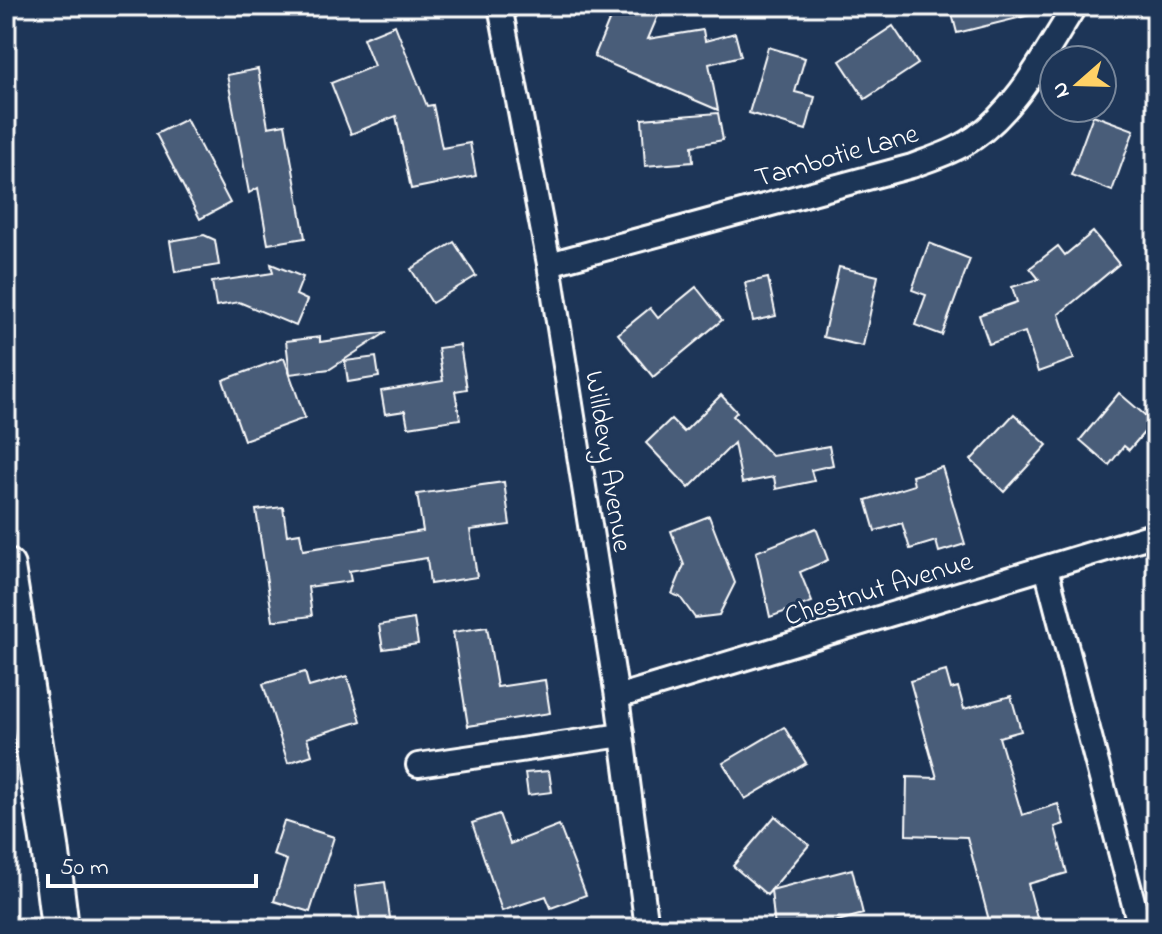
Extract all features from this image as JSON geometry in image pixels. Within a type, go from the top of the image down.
[{"type":"highway","points":[[6,567],[60,928]]},
{"type":"street","name":"Willdevy Avenue","points":[[500,6],[549,264],[617,697],[647,928]]},
{"type":"street","name":"Tambotie Lane","points":[[549,264],[912,166],[946,153],[974,139],[998,117],[1018,93],[1075,6]]},
{"type":"street","name":"Chestnut Avenue","points":[[617,697],[1156,534]]},
{"type":"street","points":[[1046,568],[1140,928]]},
{"type":"street","points":[[418,765],[622,735]]},
{"type":"building","points":[[615,6],[662,6],[648,39],[703,30],[705,41],[735,33],[741,56],[709,64],[718,110],[594,57]]},
{"type":"building","points":[[950,6],[1033,6],[1034,14],[957,33]]},
{"type":"building","points":[[395,25],[427,106],[433,105],[442,148],[470,143],[476,176],[411,189],[396,116],[351,134],[331,83],[374,66],[363,38]]},
{"type":"building","points":[[893,26],[918,64],[865,99],[840,61]]},
{"type":"building","points":[[768,47],[805,58],[795,92],[815,97],[806,130],[749,113]]},
{"type":"building","points":[[258,69],[268,127],[285,124],[305,238],[268,244],[258,188],[249,193],[227,75]]},
{"type":"building","points":[[718,113],[723,140],[692,146],[693,162],[645,166],[642,119]]},
{"type":"building","points":[[186,119],[230,203],[200,219],[156,134]]},
{"type":"building","points":[[1090,124],[1118,124],[1134,130],[1112,191],[1071,175]]},
{"type":"building","points":[[1093,232],[1119,264],[1059,314],[1074,359],[1038,372],[1025,332],[989,344],[979,315],[1017,302],[1012,287],[1039,279],[1030,268],[1058,246],[1065,255]]},
{"type":"building","points":[[204,235],[215,240],[219,265],[175,272],[170,241]]},
{"type":"building","points":[[454,242],[476,276],[432,303],[411,269]]},
{"type":"building","points":[[929,243],[970,259],[942,335],[915,325],[926,295],[912,290]]},
{"type":"building","points":[[271,264],[303,277],[296,295],[307,300],[296,326],[239,302],[216,306],[212,282],[273,273]]},
{"type":"building","points":[[839,267],[878,276],[863,346],[823,337]]},
{"type":"building","points":[[768,278],[776,316],[753,321],[745,283]]},
{"type":"building","points":[[696,287],[722,320],[653,377],[618,334],[650,308],[658,318]]},
{"type":"building","points":[[387,332],[330,369],[290,374],[286,341],[320,337],[320,342]]},
{"type":"building","points":[[460,345],[467,389],[455,391],[460,419],[408,427],[405,411],[385,414],[381,391],[443,381],[438,348]]},
{"type":"building","points":[[376,357],[379,377],[348,382],[345,361]]},
{"type":"building","points":[[284,358],[305,418],[244,440],[223,380]]},
{"type":"building","points":[[1119,393],[1153,422],[1129,450],[1124,446],[1109,465],[1080,440]]},
{"type":"building","points":[[721,395],[737,412],[733,416],[772,456],[829,446],[833,465],[811,470],[814,481],[776,489],[774,477],[742,483],[734,443],[689,488],[646,443],[671,419],[684,432]]},
{"type":"building","points":[[1014,414],[1047,445],[1004,492],[971,460]]},
{"type":"building","points":[[942,467],[965,544],[939,552],[936,541],[910,549],[902,523],[875,531],[866,500],[914,485],[912,476]]},
{"type":"building","points":[[504,482],[510,525],[470,530],[477,577],[430,584],[427,558],[349,571],[351,581],[308,587],[312,616],[273,621],[256,510],[283,507],[287,535],[300,533],[303,550],[423,531],[417,494]]},
{"type":"building","points":[[709,516],[735,583],[719,615],[695,618],[680,597],[672,594],[684,565],[671,531]]},
{"type":"building","points":[[816,528],[828,560],[800,572],[812,602],[770,617],[756,552]]},
{"type":"building","points":[[414,619],[418,644],[383,649],[379,625]]},
{"type":"building","points":[[487,627],[497,687],[545,680],[550,713],[468,726],[453,632]]},
{"type":"building","points":[[946,671],[951,689],[958,687],[964,709],[1011,696],[1021,731],[999,737],[1022,815],[1058,804],[1064,824],[1055,827],[1067,873],[1028,884],[1038,921],[1011,928],[991,928],[967,837],[906,835],[907,777],[937,778],[910,681]]},
{"type":"building","points":[[305,672],[309,687],[347,676],[361,721],[307,738],[312,755],[288,763],[263,684]]},
{"type":"building","points":[[784,727],[806,763],[745,799],[723,763]]},
{"type":"building","points":[[549,771],[552,792],[528,795],[525,773]]},
{"type":"building","points":[[499,814],[510,844],[559,825],[586,895],[551,908],[546,896],[502,911],[472,823]]},
{"type":"building","points":[[775,816],[809,845],[767,895],[733,866]]},
{"type":"building","points":[[284,821],[334,837],[310,912],[274,901],[287,860],[273,855]]},
{"type":"building","points":[[852,869],[863,914],[823,925],[823,928],[775,928],[771,890]]},
{"type":"building","points":[[385,882],[391,925],[361,928],[355,886]]}]
